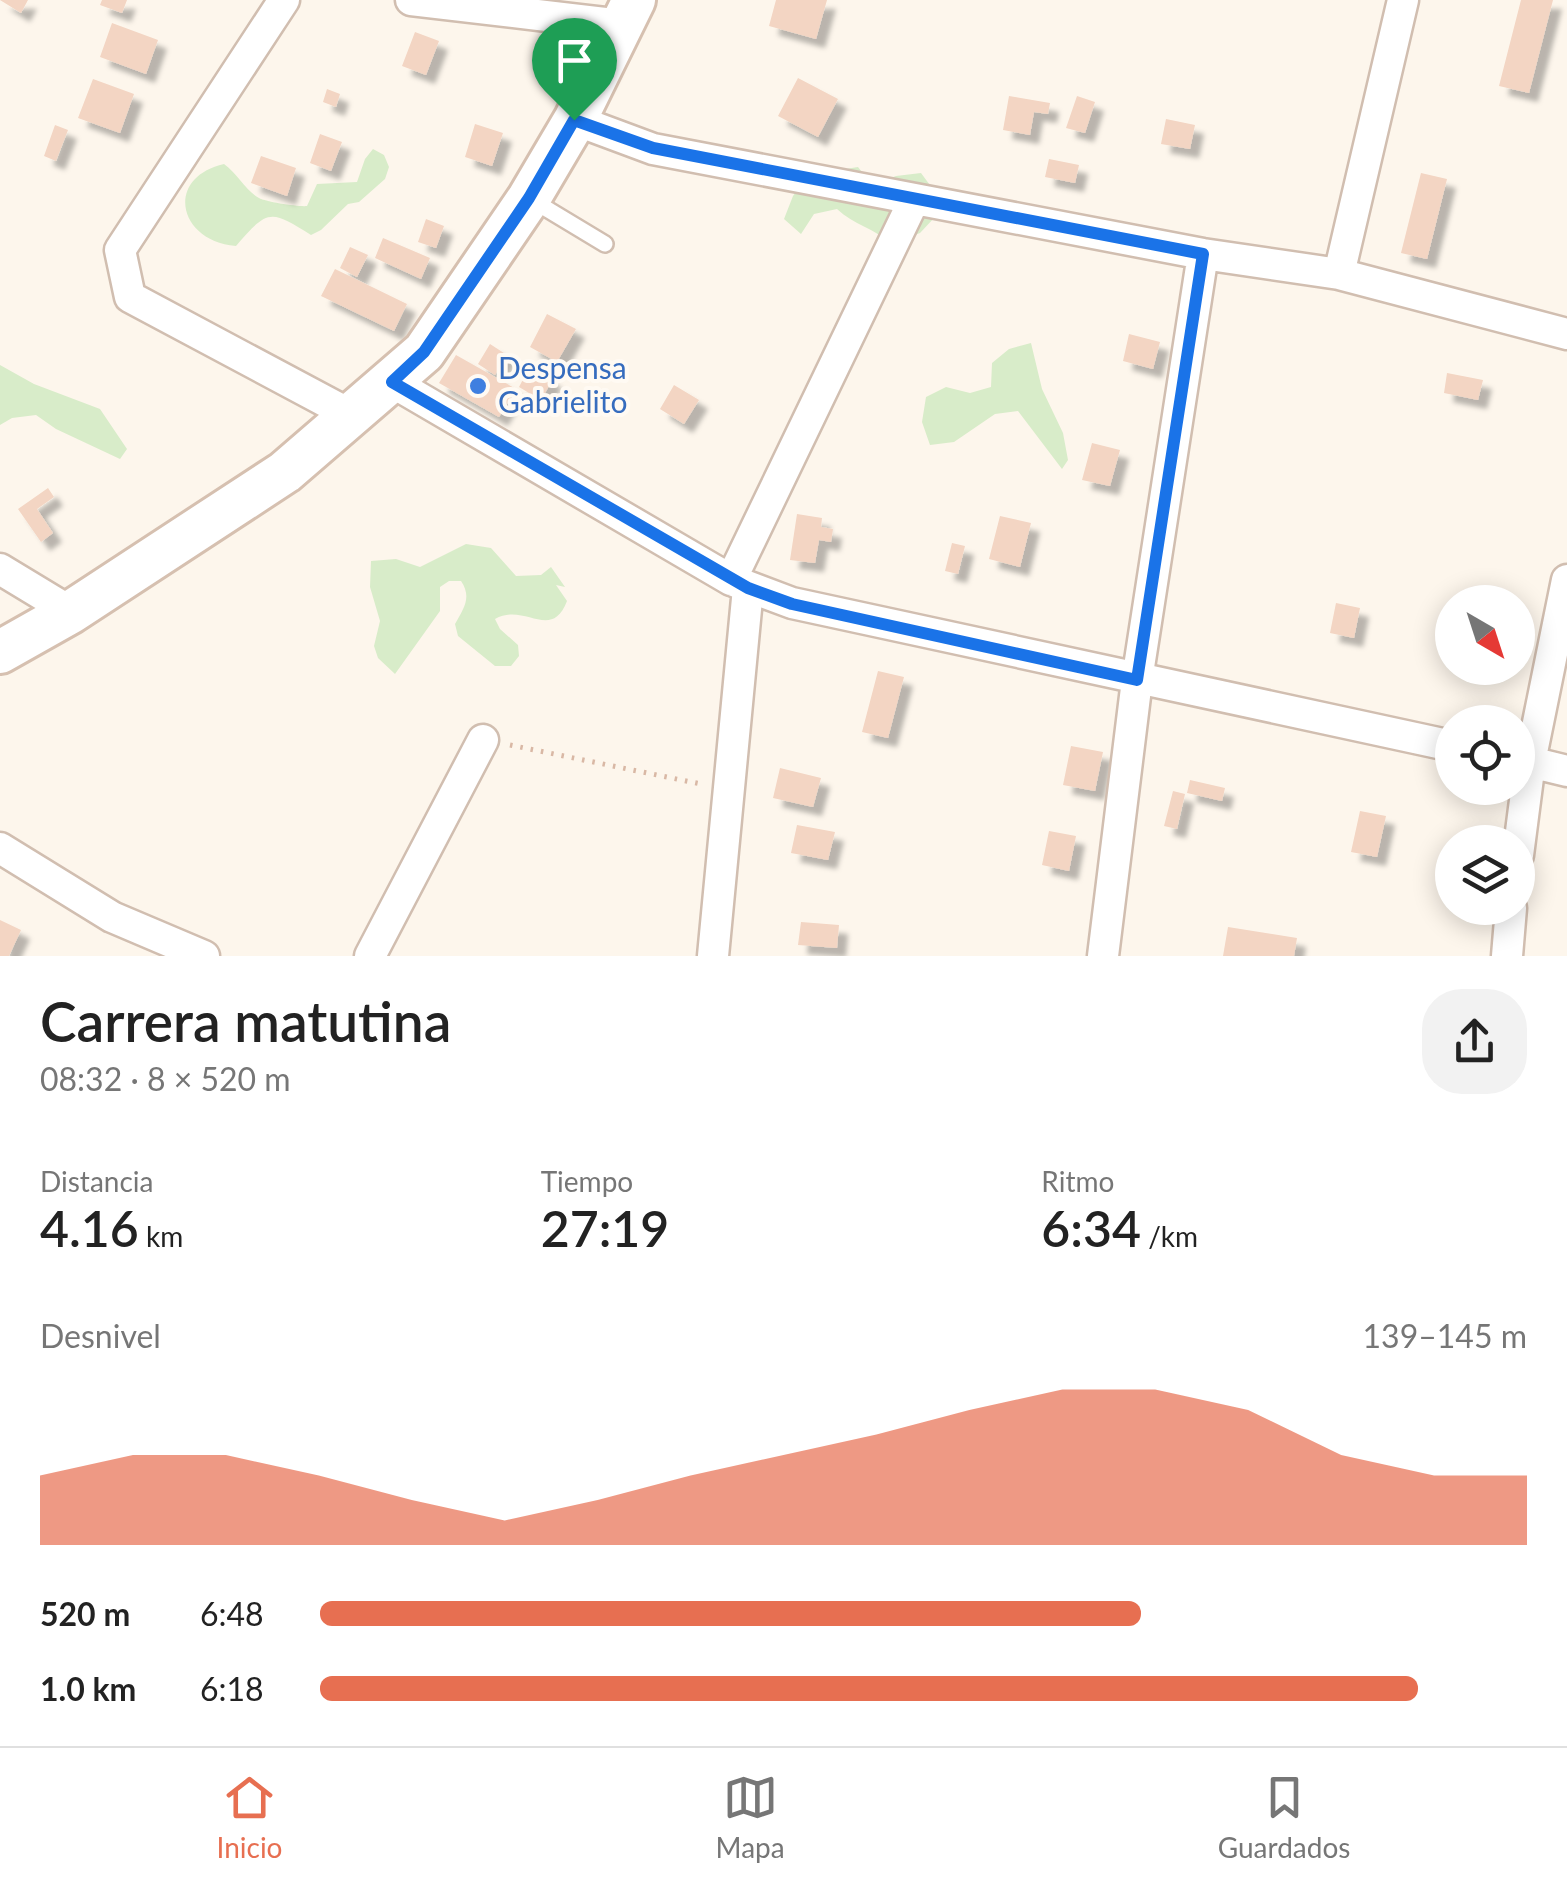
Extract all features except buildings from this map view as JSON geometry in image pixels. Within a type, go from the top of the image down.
[{"type":"street","points":[[284,0],[120,250],[130,297],[353,416]]},
{"type":"street","points":[[0,652],[72,612],[285,472],[424,352],[529,198],[574,120],[628,12],[412,0]]},
{"type":"street","points":[[1339,274],[1403,0]]},
{"type":"street","points":[[574,120],[653,148],[1203,254],[1339,274],[1567,334]]},
{"type":"street","points":[[713,956],[730,791],[739,584],[914,200]]},
{"type":"street","points":[[1103,956],[1137,680],[1203,254]]},
{"type":"street","points":[[392,382],[739,584],[792,604],[1435,742]]},
{"type":"street","points":[[0,569],[72,612]]},
{"type":"street","points":[[1535,714],[1567,580]]},
{"type":"street","points":[[370,956],[483,740]]},
{"type":"street","points":[[1535,763],[1567,771]]},
{"type":"street","points":[[0,848],[112,917],[204,956]]},
{"type":"street","points":[[1507,956],[1510,925]]},
{"type":"lane","points":[[529,198],[604,244]]},
{"type":"path","points":[[483,740],[730,791]]},
{"type":"green space","points":[[373,149],[384,155],[389,167],[385,179],[311,235],[278,217],[270,217],[255,225],[236,246],[216,242],[191,222],[186,195],[192,182],[205,171],[224,164],[259,198],[307,206],[317,184],[357,182]]},
{"type":"green space","points":[[858,167],[872,185],[896,176],[921,173],[935,192],[935,217],[920,233],[891,244],[837,209],[814,214],[801,234],[784,219],[793,196],[808,175]]},
{"type":"green space","points":[[1031,343],[1042,389],[1063,433],[1068,460],[1062,469],[1018,411],[995,414],[954,442],[930,445],[922,422],[926,397],[946,387],[970,393],[991,387],[992,363],[1009,349]]},
{"type":"green space","points":[[0,365],[34,384],[100,409],[127,449],[120,459],[56,429],[36,415],[12,418],[0,425]]},
{"type":"green space","points":[[466,544],[491,548],[516,576],[541,575],[551,567],[565,587],[556,585],[567,601],[561,613],[545,620],[517,615],[495,619],[518,645],[519,656],[511,666],[495,666],[458,636],[455,624],[464,608],[466,592],[461,581],[449,581],[440,587],[440,611],[395,674],[378,658],[374,646],[380,621],[370,587],[371,561],[396,559],[420,567]]},
{"type":"place","name":"Despensa Gabrielito","points":[[478,386]]},
{"type":"route","points":[[574,120],[653,148],[1203,254],[1137,680],[792,604],[748,588],[392,382],[424,352],[529,198],[574,120]]}]
